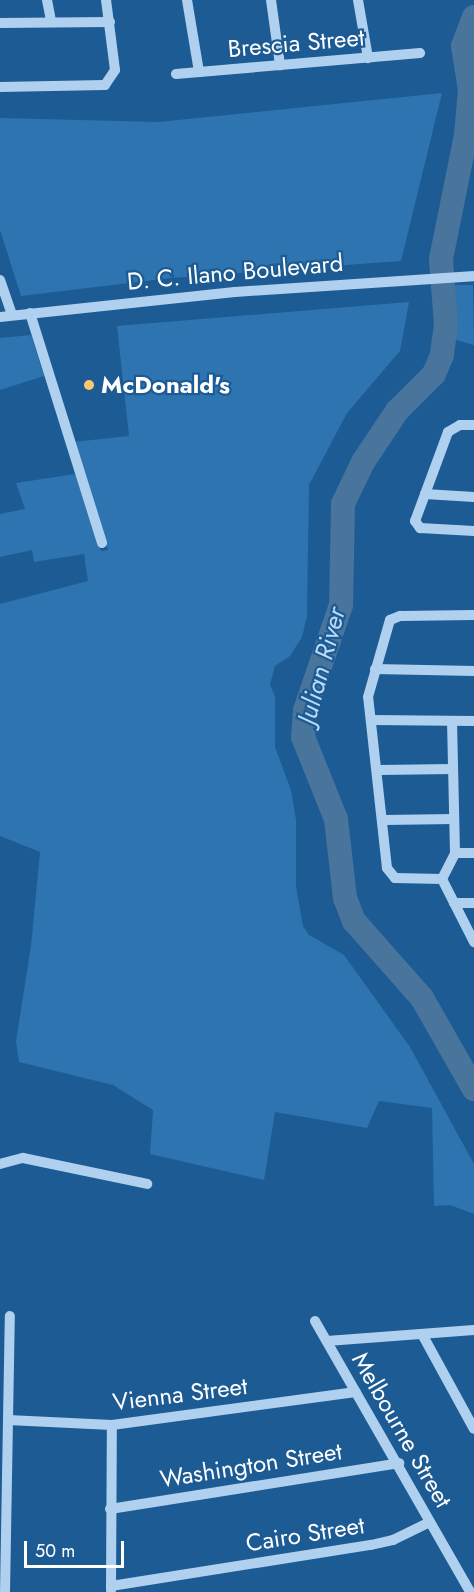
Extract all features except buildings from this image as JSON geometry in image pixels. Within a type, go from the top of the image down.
[{"type":"street","points":[[47,0],[51,21]]},
{"type":"street","points":[[0,87],[105,85],[115,70],[106,0]]},
{"type":"street","points":[[187,0],[199,72]]},
{"type":"street","points":[[270,0],[280,64]]},
{"type":"street","points":[[358,0],[368,58]]},
{"type":"street","points":[[0,23],[110,22]]},
{"type":"street","name":"Brescia Street","points":[[176,74],[420,53]]},
{"type":"street","name":"D. C. Ilano Boulevard","points":[[0,316],[184,296],[417,278],[473,276]]},
{"type":"street","points":[[0,280],[12,315]]},
{"type":"street","points":[[30,313],[102,543]]},
{"type":"street","points":[[474,425],[460,425],[448,432],[414,521],[417,527],[474,531]]},
{"type":"street","points":[[425,494],[474,497]]},
{"type":"street","points":[[442,879],[392,875],[385,860],[379,770],[368,697],[390,620],[400,616],[474,615]]},
{"type":"street","points":[[375,669],[474,670]]},
{"type":"street","points":[[371,720],[474,722]]},
{"type":"street","points":[[442,879],[456,853],[452,721]]},
{"type":"street","points":[[379,770],[453,770]]},
{"type":"street","points":[[384,820],[454,819]]},
{"type":"street","points":[[456,853],[474,853]]},
{"type":"street","points":[[442,879],[474,942]]},
{"type":"street","points":[[454,903],[474,903]]},
{"type":"street","points":[[0,1164],[23,1158],[147,1184]]},
{"type":"street","points":[[5,1592],[3,1552],[8,1420],[5,1355],[10,1316]]},
{"type":"street","name":"Melbourne Street","points":[[315,1320],[399,1463],[468,1591]]},
{"type":"street","points":[[327,1341],[474,1330]]},
{"type":"street","points":[[423,1334],[474,1429]]},
{"type":"street","name":"Vienna Street","points":[[8,1420],[112,1425],[356,1392]]},
{"type":"street","points":[[111,1589],[112,1425]]},
{"type":"street","name":"Washington Street","points":[[110,1509],[399,1463]]},
{"type":"street","name":"Cairo Street","points":[[111,1589],[371,1545],[393,1540],[430,1522]]},
{"type":"shaded area","points":[[442,93],[401,261],[171,278],[21,296],[0,230],[0,118],[159,122]]},
{"type":"shaded area","points":[[453,285],[473,285],[474,345],[456,340]]},
{"type":"shaded area","points":[[409,302],[400,351],[347,413],[309,485],[307,616],[302,637],[290,656],[275,666],[270,684],[275,697],[275,747],[291,790],[296,820],[296,886],[303,926],[309,935],[344,955],[410,1047],[474,1164],[474,1214],[450,1205],[434,1206],[432,1108],[379,1101],[367,1128],[275,1112],[264,1180],[150,1154],[153,1110],[113,1085],[19,1062],[16,1041],[31,946],[40,852],[0,836],[0,604],[88,581],[84,554],[34,562],[32,550],[0,557],[0,514],[25,509],[16,483],[75,474],[101,551],[108,550],[73,442],[129,436],[117,326]]},
{"type":"shaded area","points":[[31,335],[44,376],[0,390],[0,338]]},
{"type":"waterway","name":"Julian River","points":[[474,17],[463,46],[470,90],[466,135],[441,259],[446,325],[442,355],[434,374],[397,411],[363,462],[343,504],[341,605],[305,710],[303,737],[336,819],[345,898],[354,921],[422,998],[474,1089]]},
{"type":"place","name":"McDonald's","points":[[89,385]]}]
